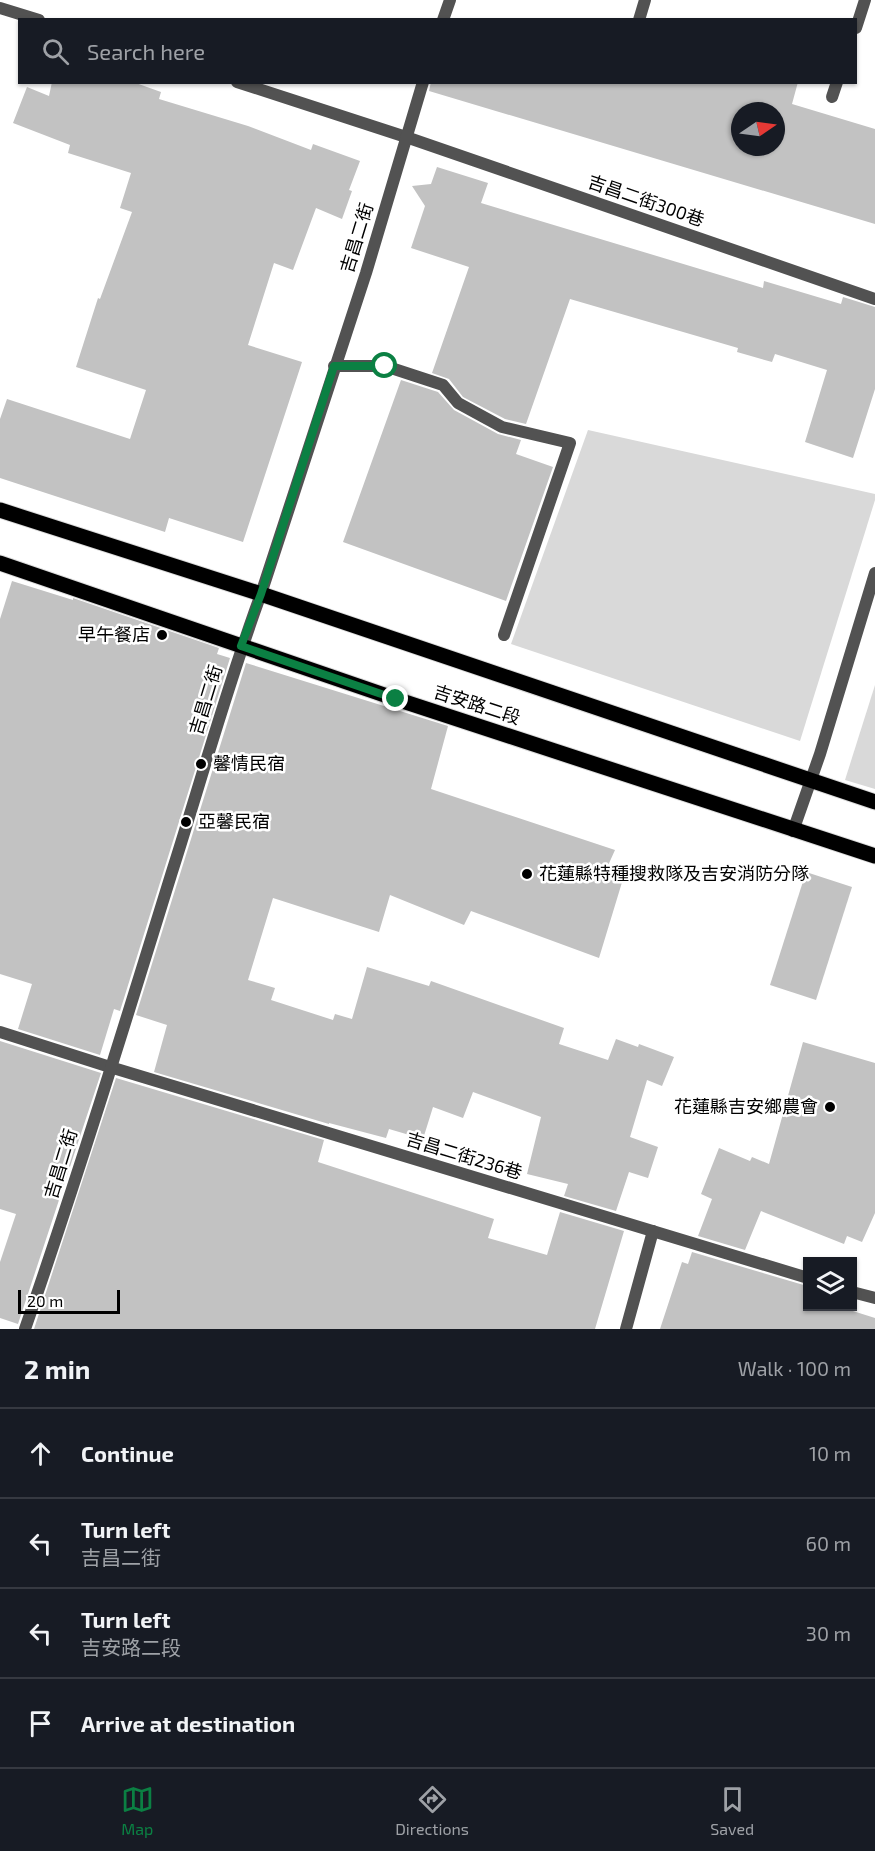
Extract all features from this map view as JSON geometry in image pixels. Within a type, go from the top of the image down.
[{"type":"main road","name":"吉安路二段","points":[[0,510],[261,594],[875,802]]},
{"type":"main road","name":"吉安路二段","points":[[0,563],[793,831],[875,856]]},
{"type":"street","points":[[444,18],[450,0]]},
{"type":"street","points":[[640,18],[645,0]]},
{"type":"street","points":[[857,22],[865,0]]},
{"type":"street","points":[[0,8],[32,18]]},
{"type":"street","name":"吉昌二街300巷","points":[[243,84],[406,137],[875,299]]},
{"type":"street","name":"吉昌二街","points":[[25,1329],[55,1243],[241,646],[261,594],[366,273],[422,84]]},
{"type":"street","points":[[832,97],[836,84]]},
{"type":"street","points":[[334,366],[385,366],[443,385],[458,403],[502,427],[570,443],[504,635]]},
{"type":"street","points":[[793,831],[811,782],[875,573]]},
{"type":"street","name":"吉昌二街236巷","points":[[0,1032],[803,1277]]},
{"type":"street","points":[[626,1329],[652,1231]]},
{"type":"street","points":[[857,1293],[875,1298]]},
{"type":"shaded area","points":[[588,430],[875,494],[800,741],[511,644]]},
{"type":"shaded area","points":[[875,685],[875,789],[845,780]]},
{"type":"building","points":[[52,84],[139,84],[161,92],[159,99],[248,126],[311,150],[313,144],[360,161],[349,190],[352,191],[342,219],[316,208],[293,270],[274,263],[248,345],[302,362],[243,542],[169,518],[165,532],[0,478],[0,419],[7,399],[130,439],[146,390],[76,367],[98,298],[100,299],[132,212],[120,208],[131,173],[68,153],[70,145],[13,123],[27,87],[49,96]]},
{"type":"building","points":[[431,84],[797,84],[792,104],[875,129],[875,224],[429,91]]},
{"type":"building","points":[[437,167],[488,183],[481,203],[763,288],[764,281],[841,304],[843,297],[875,307],[875,389],[853,458],[805,442],[827,370],[775,354],[772,362],[737,352],[738,348],[570,299],[526,424],[505,419],[463,397],[449,379],[432,373],[469,267],[411,248],[425,206],[412,186],[431,184]]},
{"type":"building","points":[[401,380],[438,392],[454,410],[498,434],[521,440],[516,454],[553,467],[506,601],[343,542]]},
{"type":"building","points":[[12,581],[73,600],[73,598],[219,648],[217,654],[230,658],[120,1011],[114,1009],[100,1055],[18,1029],[32,984],[0,974],[0,619]]},
{"type":"building","points":[[246,663],[448,726],[431,789],[615,850],[606,870],[623,879],[599,958],[471,911],[464,925],[390,895],[379,932],[273,898],[248,980],[275,988],[271,1000],[333,1020],[335,1014],[352,1019],[367,967],[429,986],[431,981],[564,1028],[559,1044],[608,1060],[616,1039],[638,1047],[639,1044],[674,1057],[662,1086],[647,1080],[630,1137],[658,1147],[648,1178],[629,1172],[616,1211],[564,1196],[568,1184],[527,1174],[541,1117],[473,1092],[463,1118],[433,1107],[423,1139],[389,1129],[386,1138],[329,1124],[154,1072],[167,1025],[136,1015]]},
{"type":"building","points":[[806,872],[852,887],[816,1000],[770,985]]},
{"type":"building","points":[[0,1041],[101,1073],[18,1324],[0,1318],[0,1262],[16,1214],[0,1209]]},
{"type":"building","points":[[803,1042],[875,1063],[875,1213],[862,1242],[847,1236],[844,1244],[761,1211],[745,1250],[698,1236],[712,1199],[701,1194],[719,1148],[750,1161],[752,1157],[769,1164]]},
{"type":"building","points":[[116,1078],[324,1140],[318,1162],[494,1219],[488,1238],[547,1255],[560,1212],[624,1231],[595,1329],[34,1329]]},
{"type":"building","points":[[692,1252],[803,1285],[803,1311],[853,1311],[875,1318],[875,1329],[660,1329],[682,1262],[688,1264]]},
{"type":"place","name":"早午餐店","points":[[162,635]]},
{"type":"place","name":"馨情民宿","points":[[201,764]]},
{"type":"place","name":"亞馨民宿","points":[[186,822]]},
{"type":"place","name":"花蓮縣特種搜救隊及吉安消防分隊","points":[[527,874]]},
{"type":"place","name":"花蓮縣吉安鄉農會","points":[[830,1107]]},
{"type":"route","points":[[385,366],[334,366],[261,594],[241,646],[396,699]]}]
